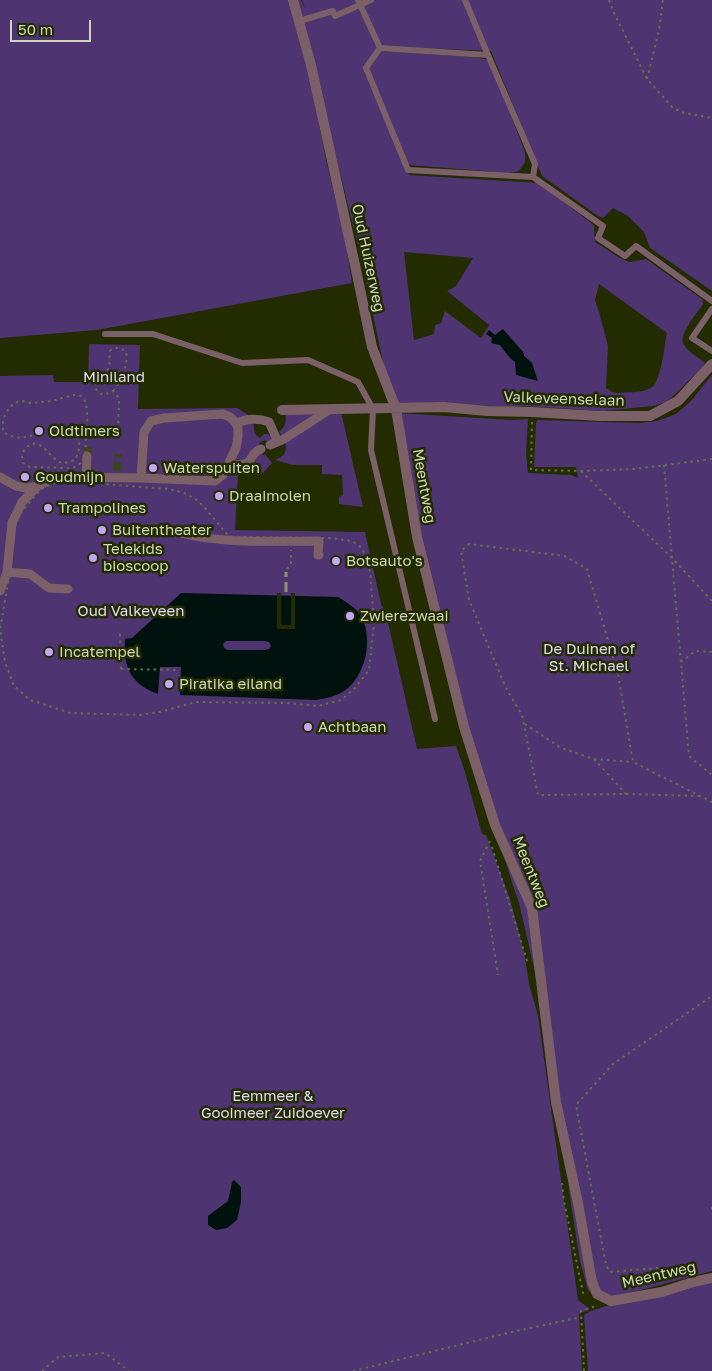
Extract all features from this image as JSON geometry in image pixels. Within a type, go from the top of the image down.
[{"type":"street","name":"Oud Huizerweg","points":[[293,0],[311,65],[372,347],[396,409]]},
{"type":"street","name":"Valkeveenselaan","points":[[396,409],[444,407],[487,411],[600,416],[650,416],[678,401],[712,364]]},
{"type":"street","points":[[282,410],[396,409]]},
{"type":"street","name":"Meentweg","points":[[396,409],[417,537],[464,727],[495,825],[532,908],[556,1102],[596,1294],[610,1301],[662,1292],[712,1278]]},
{"type":"street","points":[[236,424],[245,420],[263,420],[268,422],[274,443],[329,410]]},
{"type":"street","points":[[0,591],[8,572],[12,522],[22,502],[38,486],[54,477],[215,480],[223,476],[236,448],[238,428],[236,424],[230,417],[223,414],[164,418],[151,421],[144,432],[140,478]]},
{"type":"street","points":[[227,467],[245,464],[254,452],[261,449]]},
{"type":"street","points":[[86,477],[87,456]]},
{"type":"street","points":[[0,477],[16,486],[26,488],[38,486]]},
{"type":"street","points":[[180,533],[207,539],[319,540],[319,555]]},
{"type":"street","points":[[8,572],[30,574],[49,588],[68,589]]},
{"type":"lane","points":[[299,21],[333,12],[335,16],[359,2],[372,0]]},
{"type":"lane","points":[[464,0],[535,164],[533,177]]},
{"type":"lane","points":[[359,2],[380,48]]},
{"type":"lane","points":[[380,48],[488,55]]},
{"type":"lane","points":[[380,48],[366,68],[408,170],[533,177],[603,226],[598,238],[625,256],[636,246],[712,301]]},
{"type":"lane","points":[[712,309],[692,338],[712,351]]},
{"type":"lane","points":[[105,334],[153,334],[242,362],[308,360],[358,382],[373,409],[371,450],[435,719]]},
{"type":"path","points":[[609,0],[647,79],[673,108],[684,113],[712,118]]},
{"type":"path","points":[[647,79],[659,30],[663,0]]},
{"type":"path","points":[[113,348],[117,348],[126,352],[126,358],[124,376],[113,391],[103,395],[98,392],[95,382],[107,372],[110,351],[113,348]]},
{"type":"path","points":[[113,391],[118,397],[119,403],[118,432]]},
{"type":"path","points":[[72,395],[81,396],[84,400],[87,418],[84,456],[81,463],[73,468],[30,468],[23,463],[22,456],[24,450],[33,444],[43,446],[54,459],[64,463],[75,460],[80,450],[79,441],[72,430],[56,425],[34,435],[22,438],[12,437],[4,432],[3,420],[7,411],[14,403],[31,404],[72,395]]},
{"type":"path","points":[[532,425],[530,470],[635,469],[712,459]]},
{"type":"path","points":[[664,465],[689,756],[712,776]]},
{"type":"path","points":[[581,471],[672,558],[712,601]]},
{"type":"path","points":[[61,481],[169,489],[187,494],[198,501],[229,536],[331,538],[352,541],[362,548],[370,571],[374,624],[369,670],[355,688],[341,700],[318,706],[196,702],[140,715],[70,713],[30,700],[14,686],[5,662],[0,630],[8,572],[18,516],[40,490],[61,481]]},
{"type":"path","points":[[287,569],[291,564],[292,540]]},
{"type":"path","points":[[633,762],[618,674],[586,569],[565,556],[470,544],[460,551],[469,600],[506,688],[522,715],[538,795],[626,794],[700,796]]},
{"type":"path","points":[[120,634],[121,673]]},
{"type":"path","points":[[681,662],[695,651],[712,652]]},
{"type":"path","points":[[121,669],[179,670]]},
{"type":"path","points":[[524,724],[561,748],[594,759],[633,762],[712,802]]},
{"type":"path","points":[[594,759],[626,794]]},
{"type":"path","points":[[498,975],[480,862],[490,840],[527,963]]},
{"type":"path","points":[[662,1292],[657,1268],[610,1272],[606,1265],[576,1106],[612,1064],[712,996]]},
{"type":"path","points":[[562,1182],[582,1294],[588,1297]]},
{"type":"path","points":[[712,1207],[712,1212]]},
{"type":"path","points":[[584,1371],[581,1311],[610,1301]]},
{"type":"path","points":[[353,1371],[582,1317]]},
{"type":"path","points":[[42,1371],[58,1357],[105,1353],[129,1371]]},
{"type":"green space","points":[[0,0],[292,0],[346,243],[352,283],[97,330],[0,338]]},
{"type":"green space","points":[[297,0],[301,0],[305,8],[302,0],[712,0],[712,291],[650,248],[644,232],[628,216],[613,208],[603,218],[598,216],[542,176],[491,51],[380,48],[366,68],[365,74],[409,175],[538,183],[594,226],[595,242],[630,262],[646,259],[702,299],[703,304],[686,330],[683,341],[688,350],[705,363],[702,368],[667,402],[653,406],[603,411],[524,406],[393,403],[359,248]],"holes":[[[404,252],[473,258],[456,286],[447,291],[489,325],[481,338],[445,311],[441,323],[435,325],[434,334],[414,340]],[[599,284],[667,333],[660,372],[657,380],[649,389],[638,392],[617,393],[606,388],[608,346],[595,300]],[[502,330],[532,363],[513,360],[500,345],[492,343],[492,338]]]},
{"type":"green space","points":[[381,51],[474,57],[489,60],[525,152],[525,162],[519,171],[509,173],[409,165],[369,69]]},
{"type":"green space","name":"Eemmeer & Gooimeer Zuidoever","points":[[89,344],[140,345],[138,409],[237,408],[252,417],[255,434],[260,438],[264,434],[268,434],[273,439],[269,442],[265,440],[259,443],[263,455],[265,454],[272,463],[263,473],[238,472],[235,530],[365,532],[417,749],[456,746],[482,834],[486,835],[510,899],[524,952],[529,984],[538,1016],[578,1300],[590,1309],[579,1314],[582,1371],[0,1371],[0,376],[53,375],[54,382],[88,382]]},
{"type":"green space","name":"De Duinen of St. Michael","points":[[712,375],[712,1271],[615,1297],[596,1297],[588,1290],[580,1261],[570,1197],[553,1049],[519,903],[456,683],[417,525],[397,413],[511,420],[528,419],[526,454],[528,473],[571,475],[578,478],[576,467],[534,467],[536,422],[538,420],[639,423],[657,421],[676,414],[690,402]]},
{"type":"green space","points":[[284,412],[341,412],[363,507],[339,504],[339,497],[343,495],[342,475],[322,474],[322,465],[293,465],[275,460],[284,455],[286,448],[279,432],[285,424]]},
{"type":"green space","points":[[712,1278],[712,1371],[588,1371],[584,1315],[622,1301]]},
{"type":"shaded area","points":[[503,329],[523,352],[524,356],[532,363],[538,381],[516,375],[515,362],[500,345],[491,343],[492,338],[486,334],[489,330],[495,335]]},
{"type":"shaded area","points":[[181,593],[338,597],[359,613],[364,622],[367,642],[364,663],[355,681],[341,693],[316,700],[180,695],[181,667],[160,667],[158,694],[135,680],[127,667],[125,639],[132,638]],"holes":[[[226,641],[269,642],[271,646],[269,649],[228,650],[224,648],[223,644]]]},
{"type":"shaded area","points":[[234,1180],[241,1187],[241,1202],[237,1220],[227,1228],[216,1230],[208,1225],[208,1216],[228,1201]]},
{"type":"pier","points":[[277,593],[281,593],[281,625],[291,625],[291,593],[295,593],[295,629],[277,629]]},
{"type":"tunnel","points":[[87,456],[88,445]]},
{"type":"tunnel","points":[[117,471],[118,454]]},
{"type":"railway","points":[[286,572],[286,592]]},
{"type":"place","name":"Oldtimers","points":[[39,431]]},
{"type":"place","name":"Waterspuiten","points":[[153,468]]},
{"type":"place","name":"Goudmijn","points":[[25,477]]},
{"type":"place","name":"Draaimolen","points":[[219,496]]},
{"type":"place","name":"Trampolines","points":[[48,508]]},
{"type":"place","name":"Buitentheater","points":[[102,530]]},
{"type":"place","name":"Telekids bioscoop","points":[[93,558]]},
{"type":"place","name":"Botsauto's","points":[[336,561]]},
{"type":"place","name":"Zwierezwaai","points":[[350,616]]},
{"type":"place","name":"Incatempel","points":[[49,652]]},
{"type":"place","name":"Piratika eiland","points":[[169,684]]},
{"type":"place","name":"Achtbaan","points":[[308,727]]},
{"type":"park label","name":"Miniland","points":[[114,377]]},
{"type":"park label","name":"Oud Valkeveen","points":[[131,611]]}]
